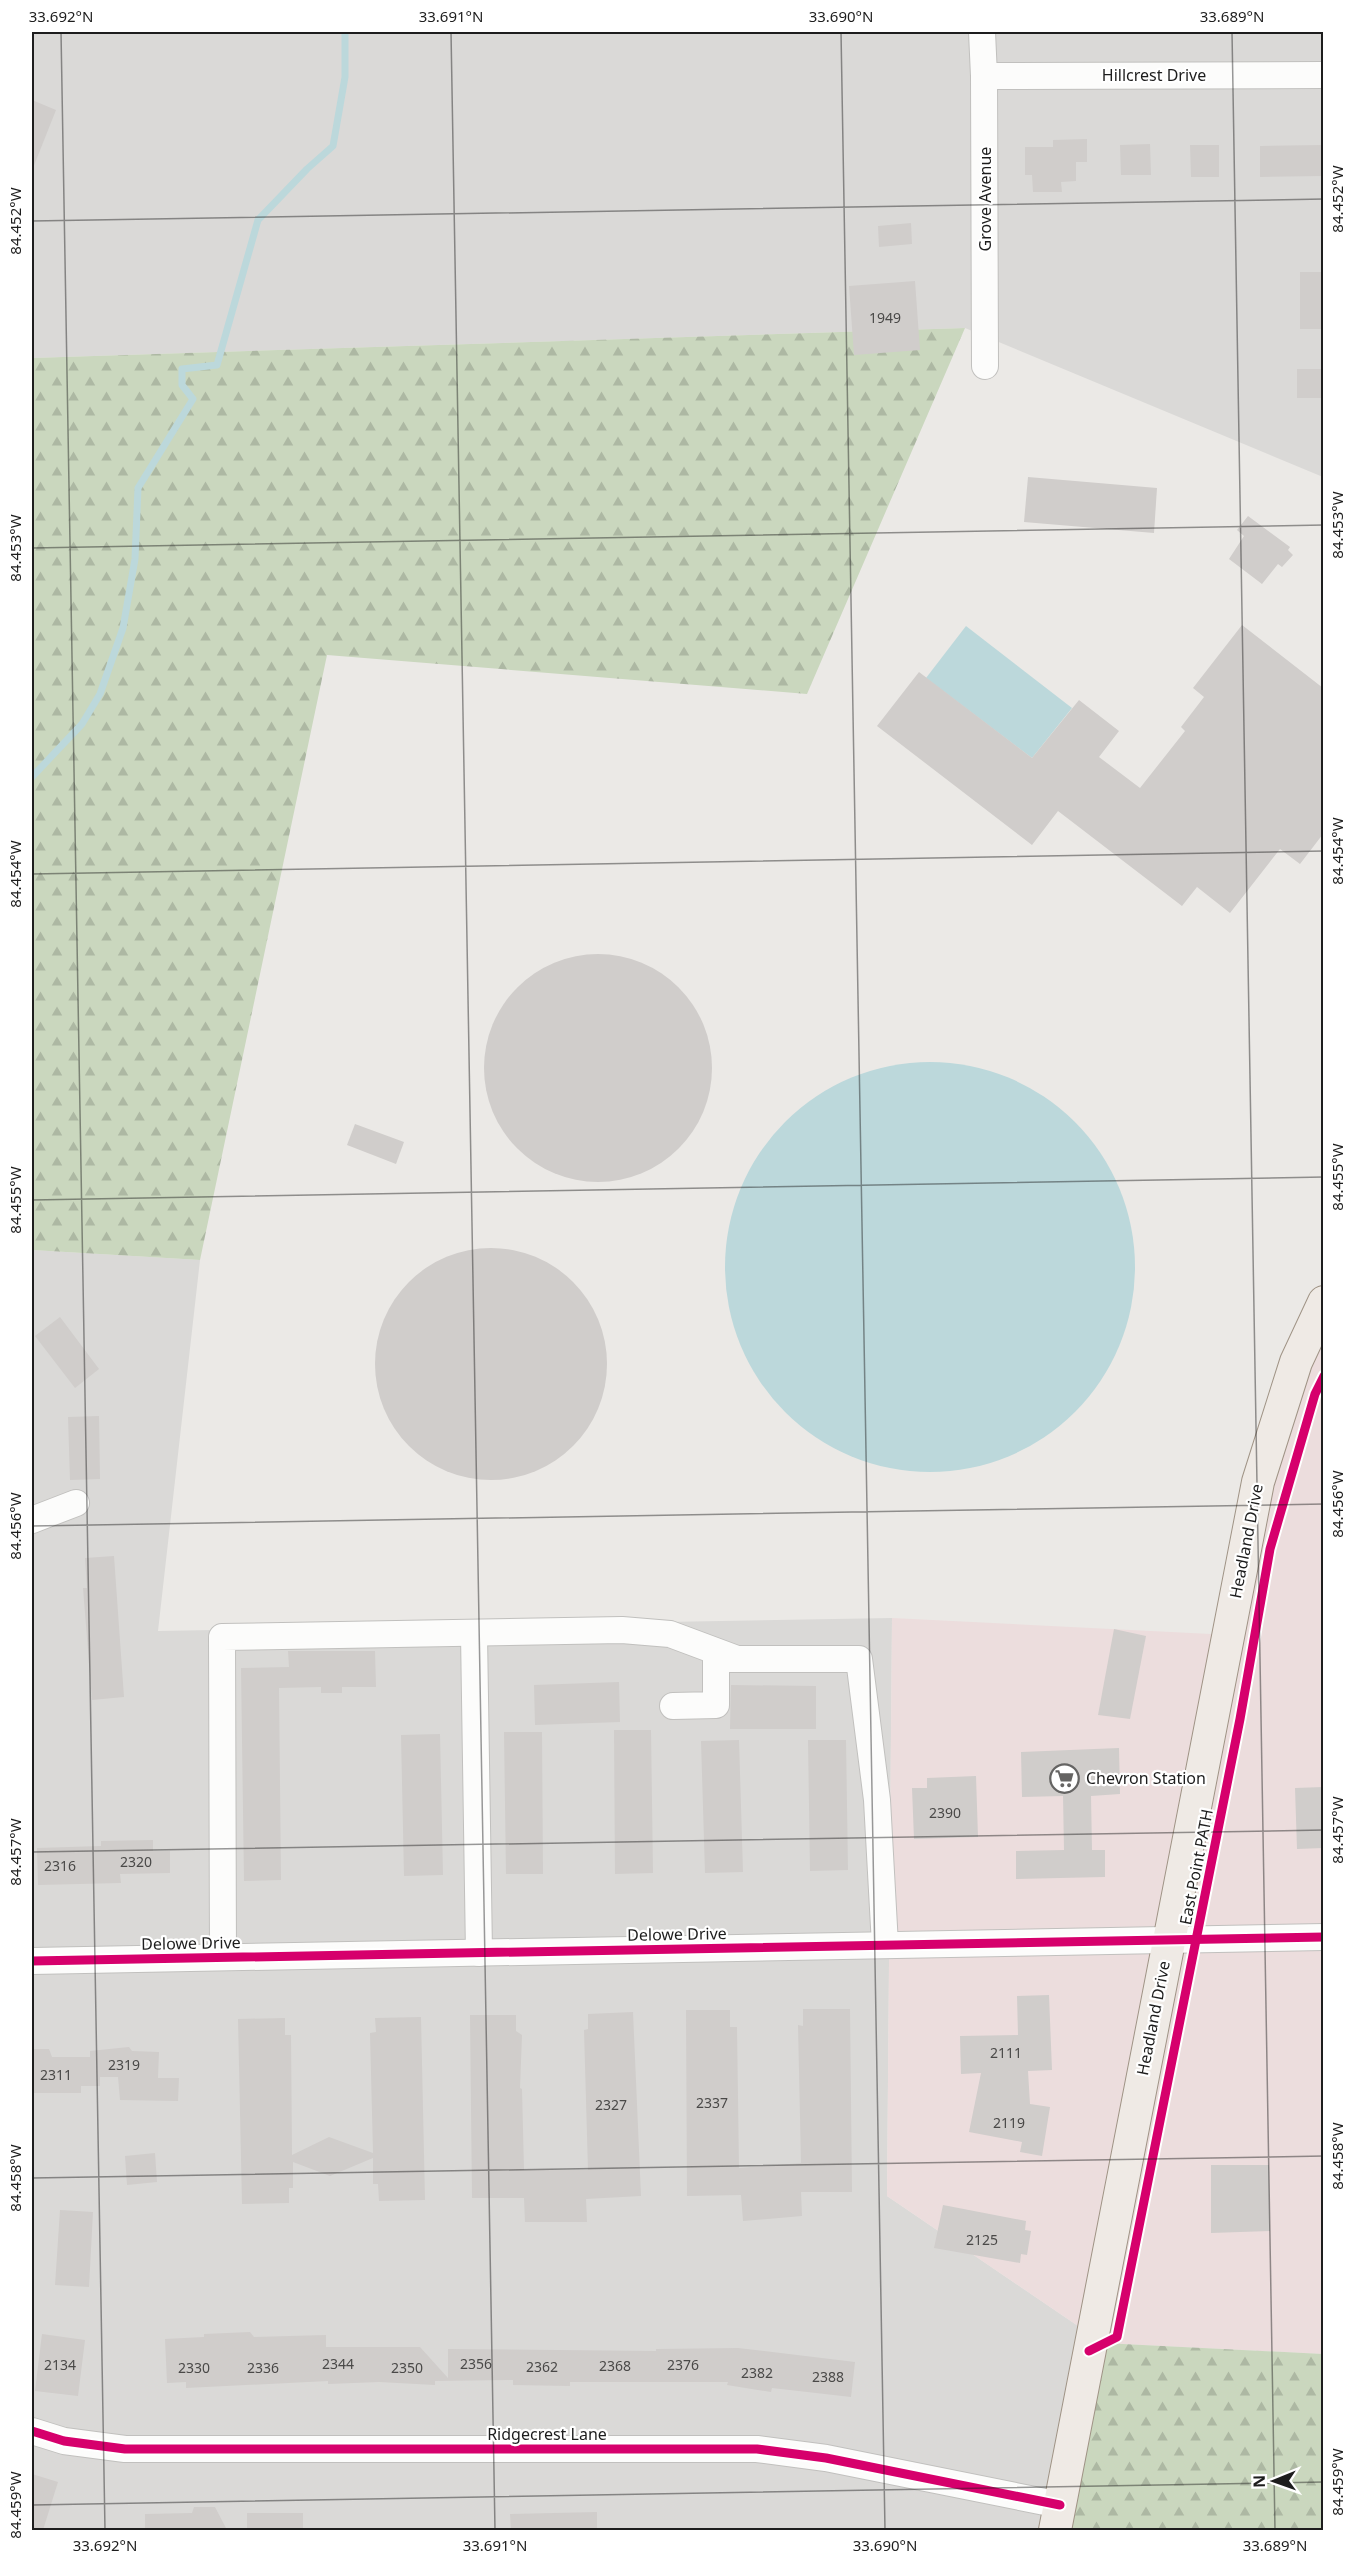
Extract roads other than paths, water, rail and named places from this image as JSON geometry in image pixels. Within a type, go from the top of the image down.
[{"type":"main road","name":"Headland Drive","points":[[1058,2518],[1258,1482],[1296,1362],[1323,1302]]},
{"type":"street","name":"Grove Avenue","points":[[982,32],[985,366]]},
{"type":"street","name":"Hillcrest Drive","points":[[984,76],[1323,75]]},
{"type":"street","points":[[32,1520],[76,1503]]},
{"type":"street","points":[[223,1958],[222,1637],[622,1630],[670,1634],[737,1659]]},
{"type":"street","points":[[474,1634],[479,1953]]},
{"type":"street","points":[[673,1706],[716,1705],[716,1659],[859,1659],[877,1800],[885,1945]]},
{"type":"street","name":"Delowe Drive","points":[[32,1961],[1323,1937]]},
{"type":"street","name":"Ridgecrest Lane","points":[[32,2431],[64,2441],[125,2450],[757,2449],[826,2458],[1058,2518]]},
{"type":"water","points":[[966,626],[1072,708],[1032,758],[926,678]]},
{"type":"water","points":[[930,1062],[970,1066],[1009,1077],[1044,1096],[1075,1122],[1101,1153],[1120,1188],[1131,1227],[1135,1267],[1131,1307],[1120,1346],[1101,1381],[1075,1412],[1044,1438],[1009,1457],[970,1468],[930,1472],[890,1468],[851,1457],[816,1438],[785,1412],[759,1381],[740,1346],[729,1307],[725,1267],[729,1227],[740,1188],[759,1153],[785,1122],[816,1096],[851,1077],[890,1066]]},
{"type":"waterway","points":[[32,777],[82,724],[100,694],[123,628],[135,559],[138,488],[193,399],[182,385],[182,369],[217,365],[258,220],[307,169],[333,146],[345,77],[345,32]]},
{"type":"place","name":"Chevron Station","points":[[1065,1778]]}]
